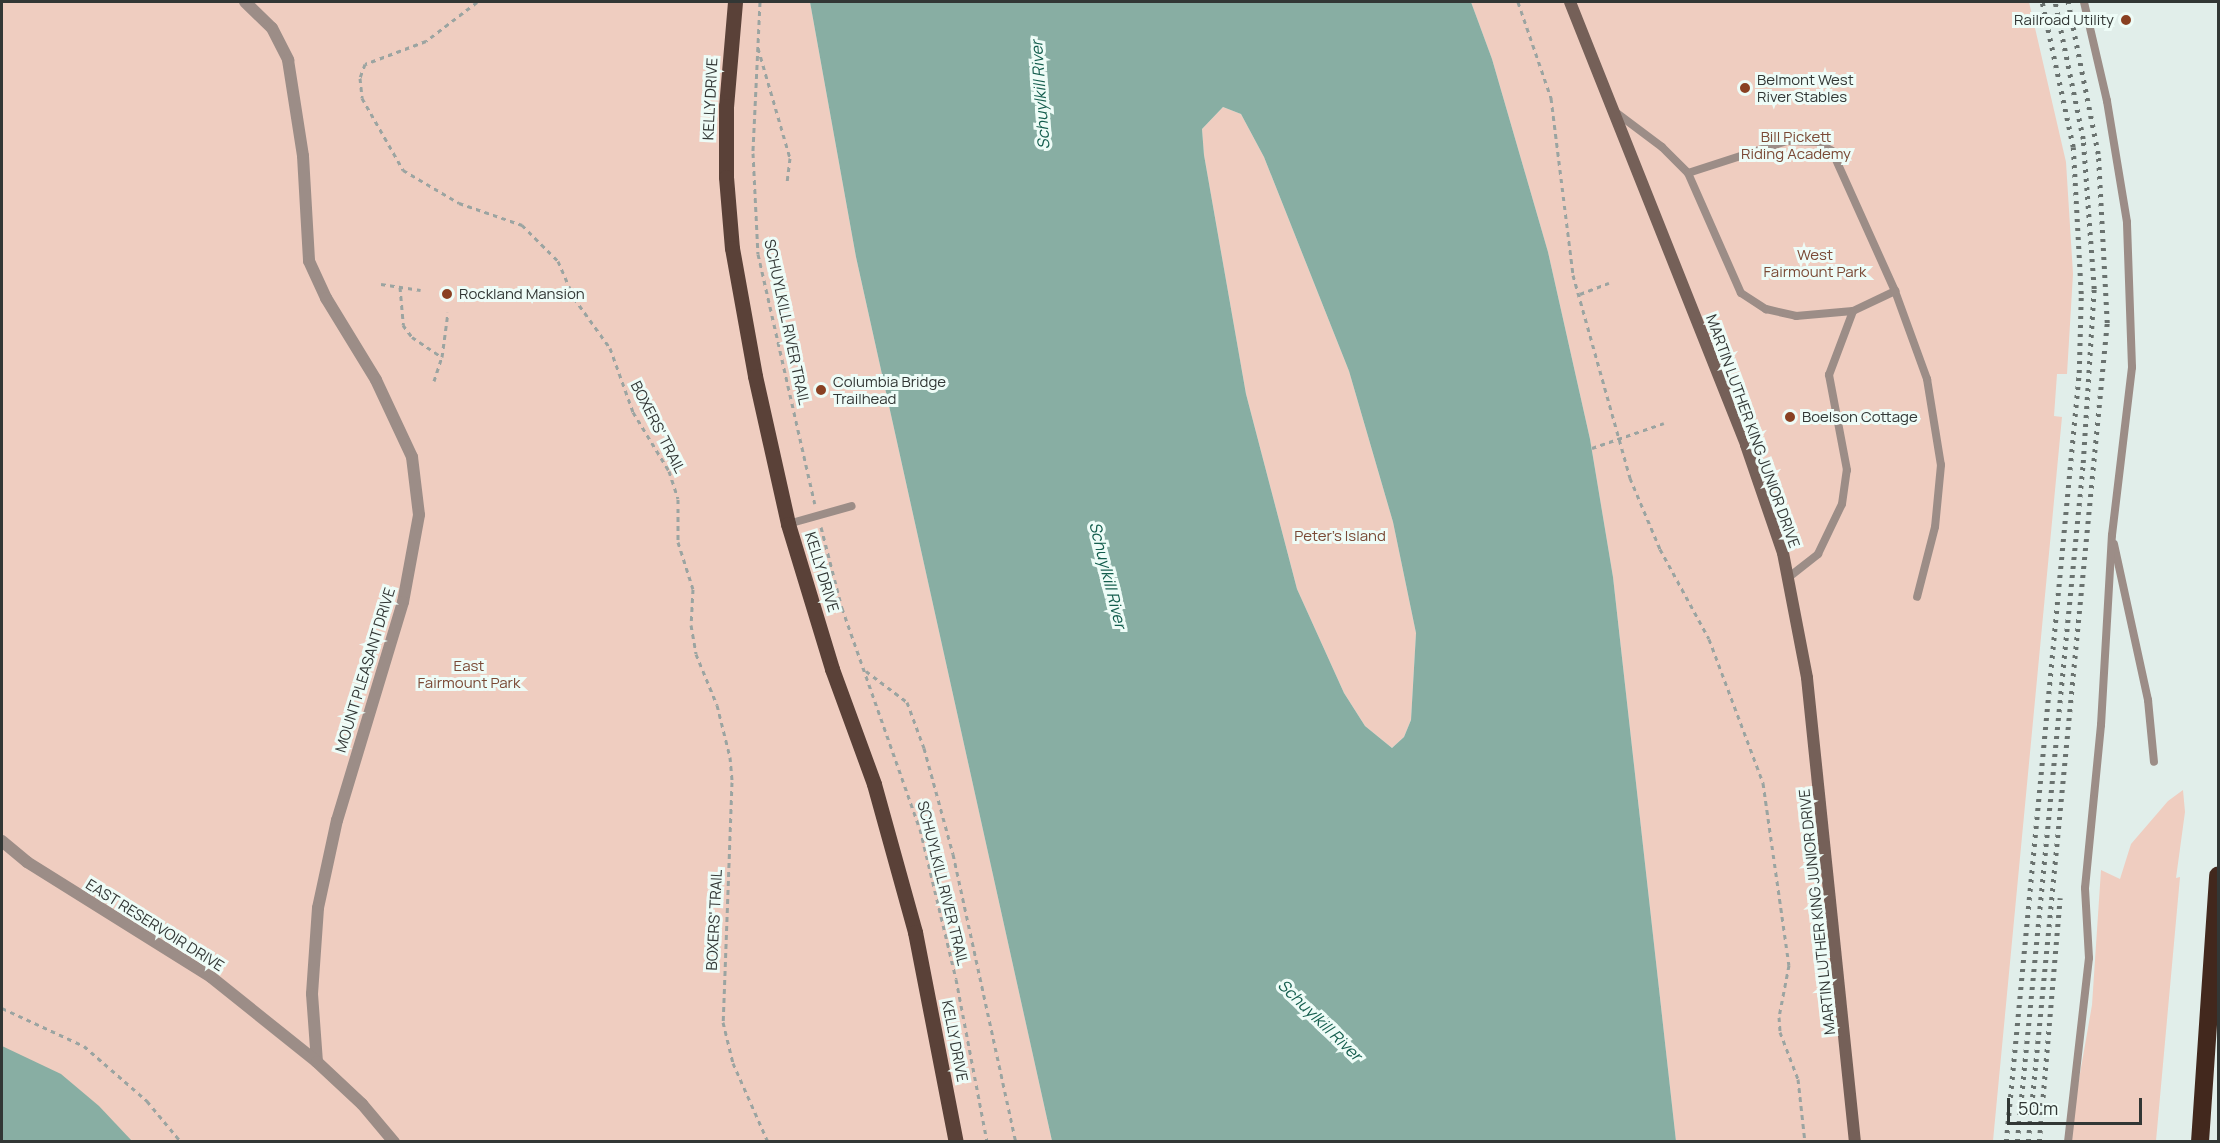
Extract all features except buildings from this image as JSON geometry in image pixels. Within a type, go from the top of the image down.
[{"type":"highway","points":[[2200,1142],[2218,876]]},
{"type":"main road","name":"KELLY DRIVE","points":[[735,2],[726,117],[730,228],[755,376],[788,524],[832,669],[874,784],[915,932],[956,1142]]},
{"type":"main road","name":"MARTIN LUTHER KING JUNIOR DRIVE","points":[[1570,2],[1746,445],[1789,577],[1807,678],[1855,1142]]},
{"type":"street","name":"MOUNT PLEASANT DRIVE","points":[[245,2],[272,28],[288,60],[303,156],[309,261],[326,298],[376,380],[412,458],[419,515],[404,602],[337,820],[318,908],[312,994],[317,1062]]},
{"type":"street","name":"EAST RESERVOIR DRIVE","points":[[2,841],[27,862],[211,977],[317,1062],[362,1104],[394,1142]]},
{"type":"lane","points":[[2068,1142],[2089,958],[2085,888],[2101,725],[2112,535],[2132,367],[2127,222],[2108,101],[2084,2]]},
{"type":"lane","points":[[1614,111],[1662,147],[1688,173],[1741,293],[1766,309],[1796,315],[1853,311],[1895,291]]},
{"type":"lane","points":[[1688,173],[1787,141],[1818,142],[1832,151],[1895,291],[1927,379],[1941,465],[1935,527],[1917,597]]},
{"type":"lane","points":[[1789,577],[1818,554],[1842,504],[1847,470],[1829,375],[1853,311]]},
{"type":"lane","points":[[788,524],[852,506]]},
{"type":"lane","points":[[2112,535],[2148,700],[2154,762]]},
{"type":"path","name":"BOXERS' TRAIL","points":[[477,2],[426,41],[365,64],[360,78],[362,98],[403,170],[459,203],[522,225],[558,261],[574,298],[610,348],[633,411],[669,471],[678,499],[678,542],[693,589],[690,625],[696,654],[717,705],[732,774],[723,1022],[733,1063],[768,1142]]},
{"type":"path","name":"SCHUYLKILL RIVER TRAIL","points":[[760,2],[753,153],[758,254],[814,502]]},
{"type":"path","points":[[1518,2],[1551,98],[1567,241],[1619,441],[1641,510],[1709,639],[1763,783],[1789,965],[1779,1017],[1780,1032],[1798,1079],[1805,1142]]},
{"type":"path","points":[[758,46],[790,158],[787,181]]},
{"type":"path","points":[[1580,294],[1609,283]]},
{"type":"path","points":[[381,284],[421,290]]},
{"type":"path","points":[[400,287],[403,325],[412,337],[442,357]]},
{"type":"path","points":[[434,381],[442,357],[448,312]]},
{"type":"path","points":[[1592,448],[1619,441],[1664,423]]},
{"type":"path","name":"SCHUYLKILL RIVER TRAIL","points":[[823,533],[842,608],[920,830],[956,979],[987,1142]]},
{"type":"path","points":[[864,671],[907,702],[924,748],[953,854],[1016,1142]]},
{"type":"path","points":[[2,1008],[84,1046],[147,1101],[182,1142]]},
{"type":"green space","name":"East Fairmount Park","points":[[2,2],[810,2],[856,257],[1052,1141],[2,1142]]},
{"type":"green space","name":"West Fairmount Park","points":[[1471,2],[2029,2],[2066,162],[2073,274],[2067,374],[2057,374],[2054,416],[2062,417],[1993,1141],[1676,1141],[1613,577],[1590,439],[1548,252],[1492,59]]},
{"type":"green space","name":"Peter's Island","points":[[1223,107],[1241,114],[1264,157],[1349,371],[1393,522],[1416,633],[1411,720],[1404,737],[1392,748],[1365,726],[1344,693],[1297,589],[1246,394],[1204,155],[1202,129]]},
{"type":"green space","points":[[2183,790],[2185,812],[2176,878],[2180,877],[2156,1141],[2068,1142],[2092,1005],[2101,870],[2120,879],[2131,844],[2168,801]]},
{"type":"water","name":"Schuylkill River","points":[[810,2],[1471,2],[1492,59],[1548,252],[1590,439],[1613,577],[1676,1141],[1052,1141],[856,257]],"holes":[[[1223,107],[1241,114],[1264,157],[1349,371],[1393,522],[1416,633],[1411,720],[1404,737],[1392,748],[1365,726],[1344,693],[1297,589],[1246,394],[1204,155],[1202,129]]]},
{"type":"water","points":[[2,1046],[61,1074],[99,1106],[132,1141],[2,1141]]},
{"type":"railway","points":[[2006,1142],[2079,373],[2081,294],[2073,147],[2042,2]]},
{"type":"railway","points":[[2017,1142],[2083,463],[2094,289],[2083,139],[2055,2]]},
{"type":"railway","points":[[2028,1142],[2107,323],[2098,154],[2068,2]]},
{"type":"railway","points":[[2039,1142],[2060,898]]},
{"type":"place","name":"Railroad Utility","points":[[2126,20]]},
{"type":"place","name":"Belmont West River Stables","points":[[1745,88]]},
{"type":"place","name":"Rockland Mansion","points":[[447,294]]},
{"type":"place","name":"Columbia Bridge Trailhead","points":[[821,390]]},
{"type":"place","name":"Boelson Cottage","points":[[1790,417]]},
{"type":"park label","name":"Bill Pickett Riding Academy","points":[[1796,144]]}]
